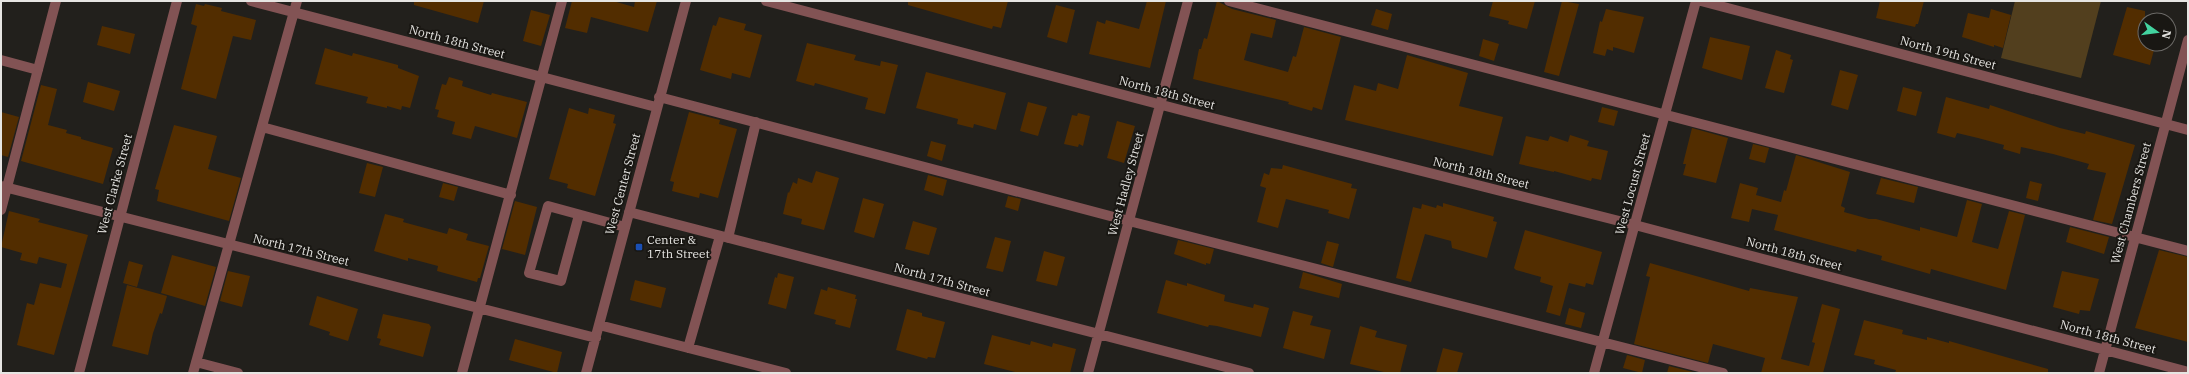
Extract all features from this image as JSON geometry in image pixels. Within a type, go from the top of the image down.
[{"type":"street","points":[[1,210],[4,187],[38,70],[56,1]]},
{"type":"street","name":"West Clarke Street","points":[[79,373],[177,1]]},
{"type":"street","name":"North 18th Street","points":[[251,1],[656,107]]},
{"type":"street","points":[[193,373],[297,1]]},
{"type":"street","points":[[462,373],[481,309],[562,1]]},
{"type":"street","name":"West Center Street","points":[[586,373],[656,107],[686,1]]},
{"type":"street","name":"North 18th Street","points":[[766,1],[1160,105],[1635,225],[2188,372]]},
{"type":"street","name":"West Hadley Street","points":[[1088,373],[1188,1]]},
{"type":"street","points":[[1229,1],[2188,251]]},
{"type":"street","name":"West Locust Street","points":[[1594,373],[1696,1]]},
{"type":"street","name":"North 19th Street","points":[[1701,1],[2188,130]]},
{"type":"street","name":"West Chambers Street","points":[[2099,373],[2188,40]]},
{"type":"street","points":[[1,60],[38,70]]},
{"type":"street","points":[[659,97],[1129,221],[1723,373]]},
{"type":"street","points":[[688,348],[724,237],[756,122]]},
{"type":"street","points":[[262,127],[511,195]]},
{"type":"street","name":"North 17th Street","points":[[4,187],[596,338]]},
{"type":"street","points":[[579,215],[561,281],[529,273],[548,206],[625,227]]},
{"type":"street","name":"North 17th Street","points":[[629,212],[1248,373]]},
{"type":"street","points":[[599,325],[786,373]]},
{"type":"street","points":[[196,362],[238,373]]},
{"type":"shaded area","points":[[2015,1],[2101,1],[2081,78],[2001,58]]},
{"type":"building","points":[[414,1],[484,1],[478,23],[414,5]]},
{"type":"building","points":[[572,1],[613,1],[634,7],[635,1],[657,1],[648,32],[591,17],[587,33],[565,28]]},
{"type":"building","points":[[908,1],[1008,1],[1001,28],[993,26],[992,29],[908,5]]},
{"type":"building","points":[[1147,1],[1166,1],[1150,68],[1089,54],[1097,21],[1105,24],[1106,20],[1139,29]]},
{"type":"building","points":[[1217,1],[1232,9],[1276,20],[1272,38],[1251,33],[1244,60],[1288,72],[1293,56],[1296,57],[1304,27],[1341,37],[1322,110],[1313,107],[1312,111],[1288,104],[1289,102],[1193,79],[1199,49],[1201,49],[1204,38],[1207,39]]},
{"type":"building","points":[[1493,1],[1535,1],[1527,29],[1508,24],[1509,21],[1489,16]]},
{"type":"building","points":[[1562,1],[1579,4],[1559,76],[1544,72]]},
{"type":"building","points":[[1880,1],[1924,1],[1918,24],[1916,24],[1915,27],[1876,18]]},
{"type":"building","points":[[196,4],[204,6],[205,4],[222,8],[221,11],[256,20],[251,40],[233,36],[216,99],[181,89],[197,26],[191,24]]},
{"type":"building","points":[[1056,5],[1075,10],[1067,43],[1047,37]]},
{"type":"building","points":[[2127,7],[2145,11],[2137,12],[2137,52],[2153,52],[2150,65],[2113,55]]},
{"type":"building","points":[[1376,9],[1392,14],[1388,30],[1371,25]]},
{"type":"building","points":[[1606,9],[1644,17],[1634,53],[1613,47],[1613,51],[1607,49],[1605,56],[1593,53],[1600,21],[1602,22]]},
{"type":"building","points":[[1991,9],[2011,15],[2003,48],[1994,45],[1994,47],[1962,37],[1968,13],[1989,18]]},
{"type":"building","points":[[531,10],[550,15],[541,46],[523,41]]},
{"type":"building","points":[[719,17],[746,24],[744,30],[762,35],[750,78],[732,73],[731,79],[700,70],[713,25],[716,26]]},
{"type":"building","points":[[102,26],[135,34],[130,54],[97,45]]},
{"type":"building","points":[[1710,37],[1750,46],[1742,80],[1702,68]]},
{"type":"building","points":[[1483,39],[1499,44],[1494,61],[1479,56]]},
{"type":"building","points":[[807,43],[856,55],[854,60],[880,66],[881,61],[898,65],[885,114],[865,109],[868,98],[815,83],[814,86],[796,81]]},
{"type":"building","points":[[325,48],[352,56],[353,53],[398,65],[398,68],[419,76],[410,108],[402,106],[401,110],[366,103],[368,97],[315,84]]},
{"type":"building","points":[[1776,50],[1791,55],[1790,59],[1793,60],[1784,93],[1765,88]]},
{"type":"building","points":[[1407,55],[1468,73],[1459,106],[1503,117],[1493,156],[1345,120],[1354,85],[1376,91],[1378,83],[1398,89]]},
{"type":"building","points":[[1840,70],[1858,75],[1848,110],[1831,105]]},
{"type":"building","points":[[926,72],[1006,93],[996,130],[974,124],[973,128],[957,124],[958,119],[916,108]]},
{"type":"building","points":[[449,77],[463,81],[462,86],[491,95],[492,93],[527,102],[517,138],[475,126],[471,139],[452,134],[455,122],[437,117],[439,110],[435,109],[442,84],[446,85]]},
{"type":"building","points":[[88,82],[120,91],[114,111],[83,102]]},
{"type":"building","points":[[41,85],[57,89],[48,125],[67,130],[66,133],[81,137],[81,139],[113,148],[103,184],[21,161]]},
{"type":"building","points":[[1903,87],[1922,92],[1916,116],[1897,111]]},
{"type":"building","points":[[1946,97],[1989,109],[1990,105],[2060,128],[2085,134],[2086,131],[2135,145],[2112,224],[2093,220],[2106,173],[2087,169],[2089,164],[2053,154],[2021,147],[2020,154],[2003,149],[2004,145],[1978,138],[1957,133],[1955,138],[1937,133]]},
{"type":"building","points":[[1028,102],[1047,107],[1038,136],[1020,131]]},
{"type":"building","points":[[1602,107],[1618,111],[1614,126],[1598,122]]},
{"type":"building","points":[[569,108],[588,114],[589,108],[615,115],[613,123],[616,124],[595,196],[567,188],[568,184],[549,179]]},
{"type":"building","points":[[1,112],[19,117],[8,157],[1,155]]},
{"type":"building","points":[[689,112],[720,120],[719,124],[737,129],[718,198],[700,193],[699,198],[672,191],[674,182],[670,181]]},
{"type":"building","points":[[1078,113],[1090,116],[1083,146],[1079,144],[1078,147],[1064,144],[1072,115],[1077,116]]},
{"type":"building","points":[[1117,121],[1135,126],[1124,163],[1107,158]]},
{"type":"building","points":[[174,125],[217,136],[208,169],[241,178],[229,221],[157,201],[159,190],[155,189]]},
{"type":"building","points":[[1692,128],[1728,138],[1716,183],[1683,175],[1686,164],[1683,164]]},
{"type":"building","points":[[1570,135],[1589,141],[1587,146],[1608,151],[1601,180],[1592,178],[1591,181],[1554,171],[1519,164],[1526,136],[1548,141],[1550,136],[1568,142]]},
{"type":"building","points":[[931,141],[946,145],[942,161],[927,156]]},
{"type":"building","points":[[1753,144],[1769,148],[1765,163],[1749,159]]},
{"type":"building","points":[[1796,155],[1850,172],[1841,206],[1845,208],[1844,212],[1869,219],[1876,219],[1920,231],[1920,227],[1957,237],[1967,200],[1982,204],[1972,242],[1998,249],[2009,211],[2025,215],[2006,290],[1931,269],[1930,274],[1881,260],[1882,256],[1857,249],[1856,252],[1774,230],[1778,215],[1752,209],[1749,222],[1731,218],[1740,183],[1758,188],[1756,195],[1781,202],[1784,190],[1786,191]]},
{"type":"building","points":[[367,163],[383,167],[375,197],[359,193]]},
{"type":"building","points":[[1283,165],[1352,184],[1351,188],[1357,189],[1349,219],[1328,213],[1329,210],[1286,199],[1278,228],[1257,222],[1266,188],[1260,186],[1264,173],[1269,175],[1271,168],[1282,169]]},
{"type":"building","points":[[816,171],[839,178],[824,230],[801,224],[802,219],[783,214],[788,192],[789,193],[793,182],[797,184],[798,178],[812,183]]},
{"type":"building","points":[[928,175],[947,180],[943,196],[924,190]]},
{"type":"building","points":[[1881,178],[1918,187],[1914,203],[1876,194]]},
{"type":"building","points":[[2030,181],[2042,184],[2038,201],[2026,198]]},
{"type":"building","points":[[443,183],[458,187],[454,201],[439,197]]},
{"type":"building","points":[[1008,196],[1021,199],[1018,211],[1005,207]]},
{"type":"building","points":[[863,198],[884,204],[874,238],[854,232]]},
{"type":"building","points":[[515,201],[537,207],[525,255],[502,249]]},
{"type":"building","points":[[1443,203],[1494,217],[1493,221],[1497,222],[1487,258],[1452,248],[1451,241],[1425,234],[1411,282],[1396,278],[1413,207],[1421,209],[1422,204],[1436,208],[1437,205],[1443,207]]},
{"type":"building","points":[[9,211],[40,219],[38,222],[88,235],[54,355],[17,345],[27,303],[34,305],[40,283],[61,288],[67,264],[39,257],[37,264],[20,260],[22,253],[1,247]]},
{"type":"building","points":[[385,214],[404,219],[403,222],[447,234],[449,228],[468,234],[466,240],[489,246],[480,278],[478,278],[477,282],[437,271],[438,266],[408,258],[408,261],[374,251]]},
{"type":"building","points":[[913,221],[937,228],[929,255],[905,249]]},
{"type":"building","points":[[2070,227],[2109,237],[2104,254],[2066,242]]},
{"type":"building","points":[[1525,230],[1602,252],[1593,285],[1586,283],[1585,287],[1569,283],[1560,316],[1546,312],[1553,286],[1540,282],[1541,277],[1516,270],[1514,268]]},
{"type":"building","points":[[995,237],[1011,241],[1003,272],[986,268]]},
{"type":"building","points":[[1178,240],[1214,249],[1210,264],[1206,263],[1206,265],[1174,254]]},
{"type":"building","points":[[1327,241],[1339,244],[1333,267],[1321,263]]},
{"type":"building","points":[[2159,250],[2188,257],[2188,342],[2135,328]]},
{"type":"building","points":[[1044,251],[1065,257],[1057,286],[1036,281]]},
{"type":"building","points":[[172,255],[216,267],[205,306],[161,293]]},
{"type":"building","points":[[129,261],[143,265],[137,287],[123,283]]},
{"type":"building","points":[[1650,263],[1749,291],[1750,288],[1798,297],[1781,359],[1809,366],[1815,343],[1812,342],[1822,304],[1840,309],[1823,373],[1761,373],[1765,358],[1713,344],[1708,363],[1634,344],[1650,277],[1646,276]]},
{"type":"building","points":[[228,271],[250,276],[242,307],[220,301]]},
{"type":"building","points":[[2062,271],[2099,279],[2090,311],[2080,310],[2079,314],[2053,307]]},
{"type":"building","points":[[1303,272],[1342,284],[1339,298],[1299,288]]},
{"type":"building","points":[[778,273],[794,277],[786,309],[768,304],[775,277],[777,278]]},
{"type":"building","points":[[635,280],[666,288],[661,308],[630,300]]},
{"type":"building","points":[[1166,280],[1187,286],[1187,283],[1225,295],[1224,301],[1253,308],[1254,304],[1269,308],[1261,337],[1217,326],[1209,325],[1208,327],[1157,313]]},
{"type":"building","points":[[127,285],[167,296],[162,314],[160,313],[153,333],[148,355],[112,346]]},
{"type":"building","points":[[828,287],[856,295],[855,299],[857,299],[850,328],[835,324],[836,320],[814,314],[821,289],[827,291]]},
{"type":"building","points":[[317,296],[358,309],[348,341],[329,335],[330,332],[309,325]]},
{"type":"building","points":[[1569,308],[1585,313],[1581,328],[1565,324]]},
{"type":"building","points":[[907,309],[922,313],[922,316],[945,322],[935,358],[928,357],[927,359],[896,350]]},
{"type":"building","points":[[1293,311],[1313,316],[1310,325],[1331,330],[1324,359],[1283,348]]},
{"type":"building","points":[[383,314],[429,324],[431,327],[423,357],[379,345],[381,339],[377,338]]},
{"type":"building","points":[[1864,320],[1903,330],[1902,334],[1927,340],[1927,337],[1949,343],[1949,341],[2048,369],[2048,373],[1895,373],[1896,370],[1874,364],[1875,360],[1854,355]]},
{"type":"building","points":[[1360,326],[1377,331],[1375,337],[1407,345],[1400,373],[1388,373],[1350,364]]},
{"type":"building","points":[[992,335],[1030,345],[1031,341],[1052,347],[1053,343],[1076,349],[1070,373],[1019,373],[984,364]]},
{"type":"building","points":[[515,339],[562,352],[557,373],[509,360]]},
{"type":"building","points":[[1443,348],[1463,353],[1457,373],[1436,373]]},
{"type":"building","points":[[1627,355],[1645,360],[1642,373],[1623,368]]},
{"type":"building","points":[[1669,366],[1697,373],[1667,373]]},
{"type":"place","name":"Center & 17th Street","points":[[639,247]]}]
